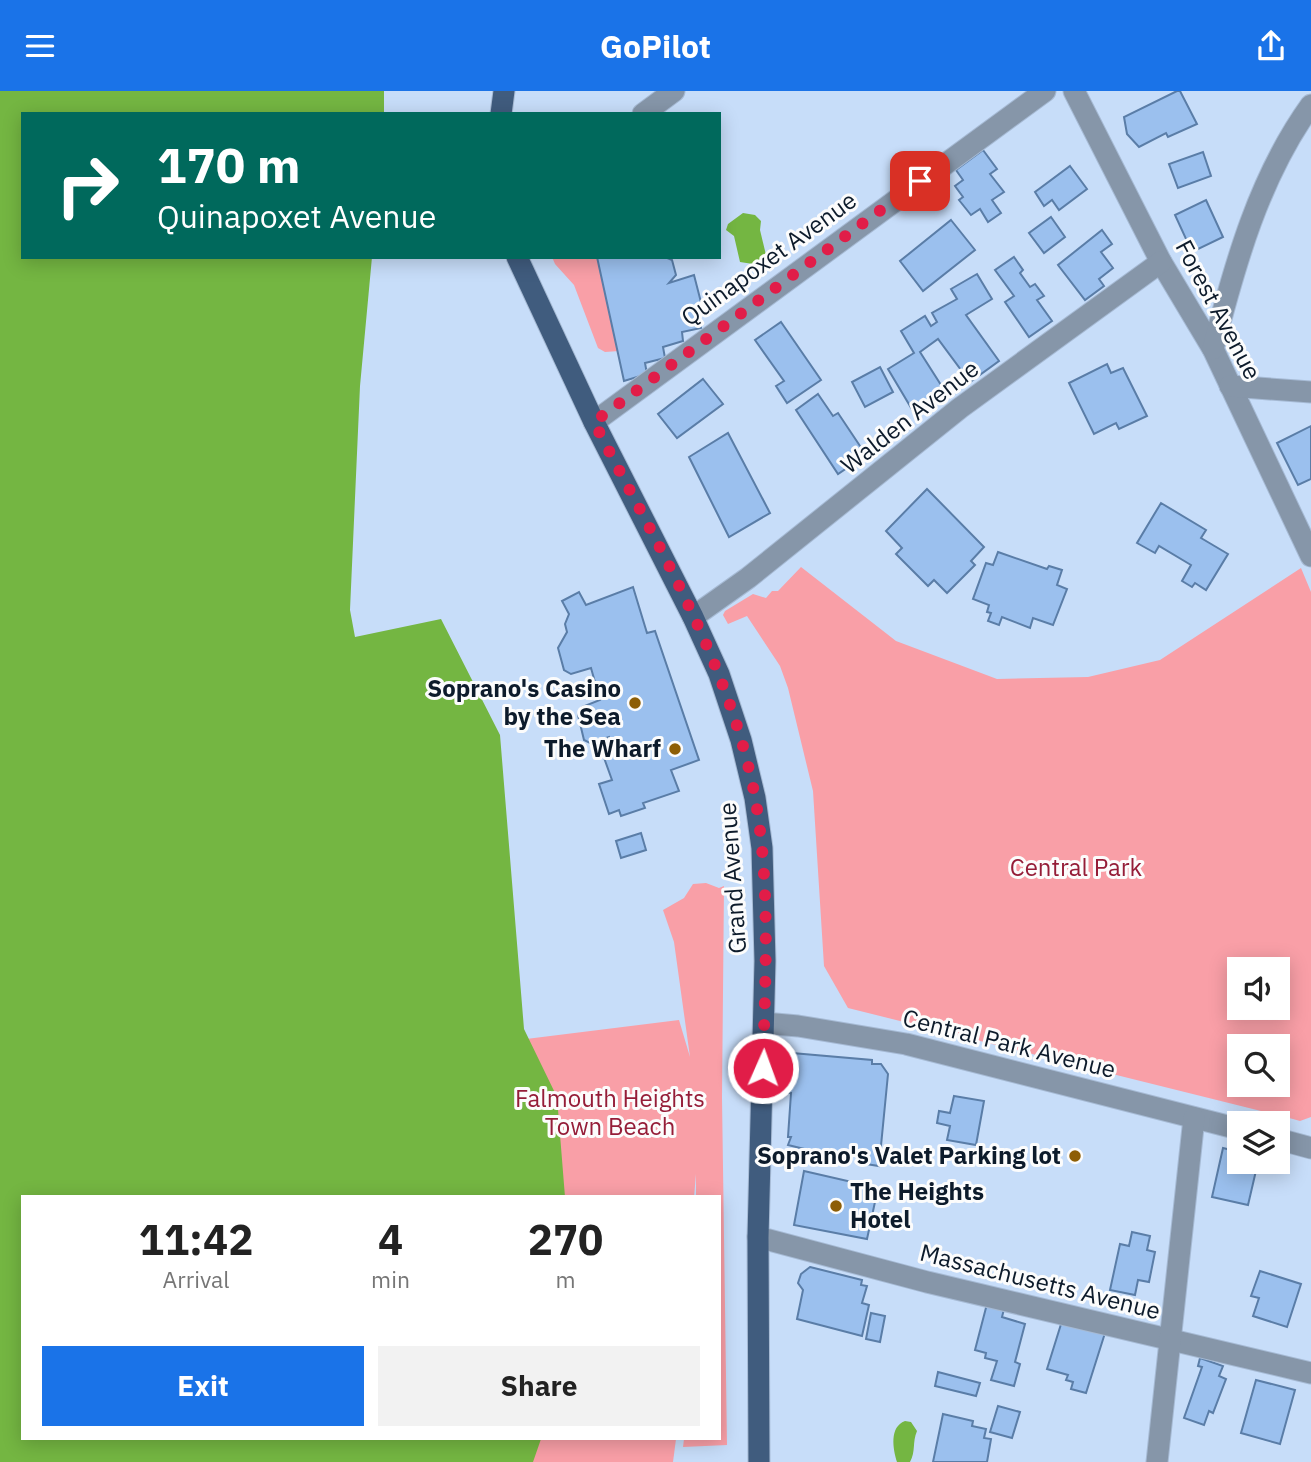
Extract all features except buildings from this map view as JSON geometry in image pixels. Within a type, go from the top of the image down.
[{"type":"main road","points":[[502,112],[504,91]]},
{"type":"main road","name":"Grand Avenue","points":[[518,259],[594,422],[693,617],[729,702],[755,798],[762,848],[764,896],[764,1023],[758,1237],[761,1461]]},
{"type":"street","points":[[651,104],[674,91]]},
{"type":"street","name":"Quinapoxet Avenue","points":[[594,422],[1045,91]]},
{"type":"street","name":"Forest Avenue","points":[[1074,91],[1161,262],[1213,349],[1311,556]]},
{"type":"street","points":[[1213,349],[1227,296],[1264,187],[1292,131],[1311,105]]},
{"type":"street","name":"Walden Avenue","points":[[693,617],[748,578],[960,408],[1161,262]]},
{"type":"street","points":[[1230,386],[1311,392]]},
{"type":"street","name":"Central Park Avenue","points":[[764,1023],[799,1026],[906,1044],[1227,1126]]},
{"type":"street","points":[[1157,1462],[1168,1340],[1194,1118]]},
{"type":"street","points":[[1290,1142],[1311,1148]]},
{"type":"street","name":"Massachusetts Avenue","points":[[758,1237],[927,1282],[1311,1373]]},
{"type":"green space","points":[[553,259],[597,259],[619,351],[605,352],[598,348],[574,285]]},
{"type":"green space","name":"Central Park","points":[[801,567],[896,641],[997,679],[1088,677],[1160,660],[1301,568],[1311,592],[1311,1117],[1300,1121],[1290,1118],[1290,1111],[1260,1111],[848,1008],[824,966],[813,791],[788,688],[780,666],[747,616],[728,624],[723,615],[725,611],[753,594],[766,598],[772,591],[778,591]]},
{"type":"green space","name":"Falmouth Heights Town Beach","points":[[706,883],[719,888],[724,886],[722,1098],[727,1445],[683,1447],[684,1440],[721,1440],[721,1195],[696,1195],[696,1174],[694,1195],[459,1195],[469,1046],[679,1020],[690,1057],[674,942],[663,910],[684,898],[693,884]]},
{"type":"green space","points":[[442,1440],[676,1440],[673,1462],[440,1462]]},
{"type":"shaded area","points":[[0,91],[384,91],[384,112],[21,112],[21,259],[372,259],[360,386],[350,610],[355,637],[441,619],[500,735],[524,1029],[557,1097],[565,1195],[21,1195],[21,1440],[541,1440],[533,1462],[0,1462]]},
{"type":"shaded area","points":[[743,213],[755,215],[761,221],[760,230],[766,255],[753,264],[740,262],[734,236],[726,230],[728,224]]},
{"type":"shaded area","points":[[905,1421],[911,1422],[917,1431],[913,1454],[910,1462],[897,1462],[894,1433]]},
{"type":"place","name":"Soprano's Casino by the Sea","points":[[635,703]]},
{"type":"place","name":"The Wharf","points":[[675,749]]},
{"type":"place","name":"Soprano's Valet Parking lot","points":[[1075,1156]]},
{"type":"place","name":"The Heights Hotel","points":[[836,1206]]},
{"type":"route","points":[[763,1068],[765,961],[762,848],[755,798],[741,740],[719,674],[693,617],[594,422],[920,181]]}]
